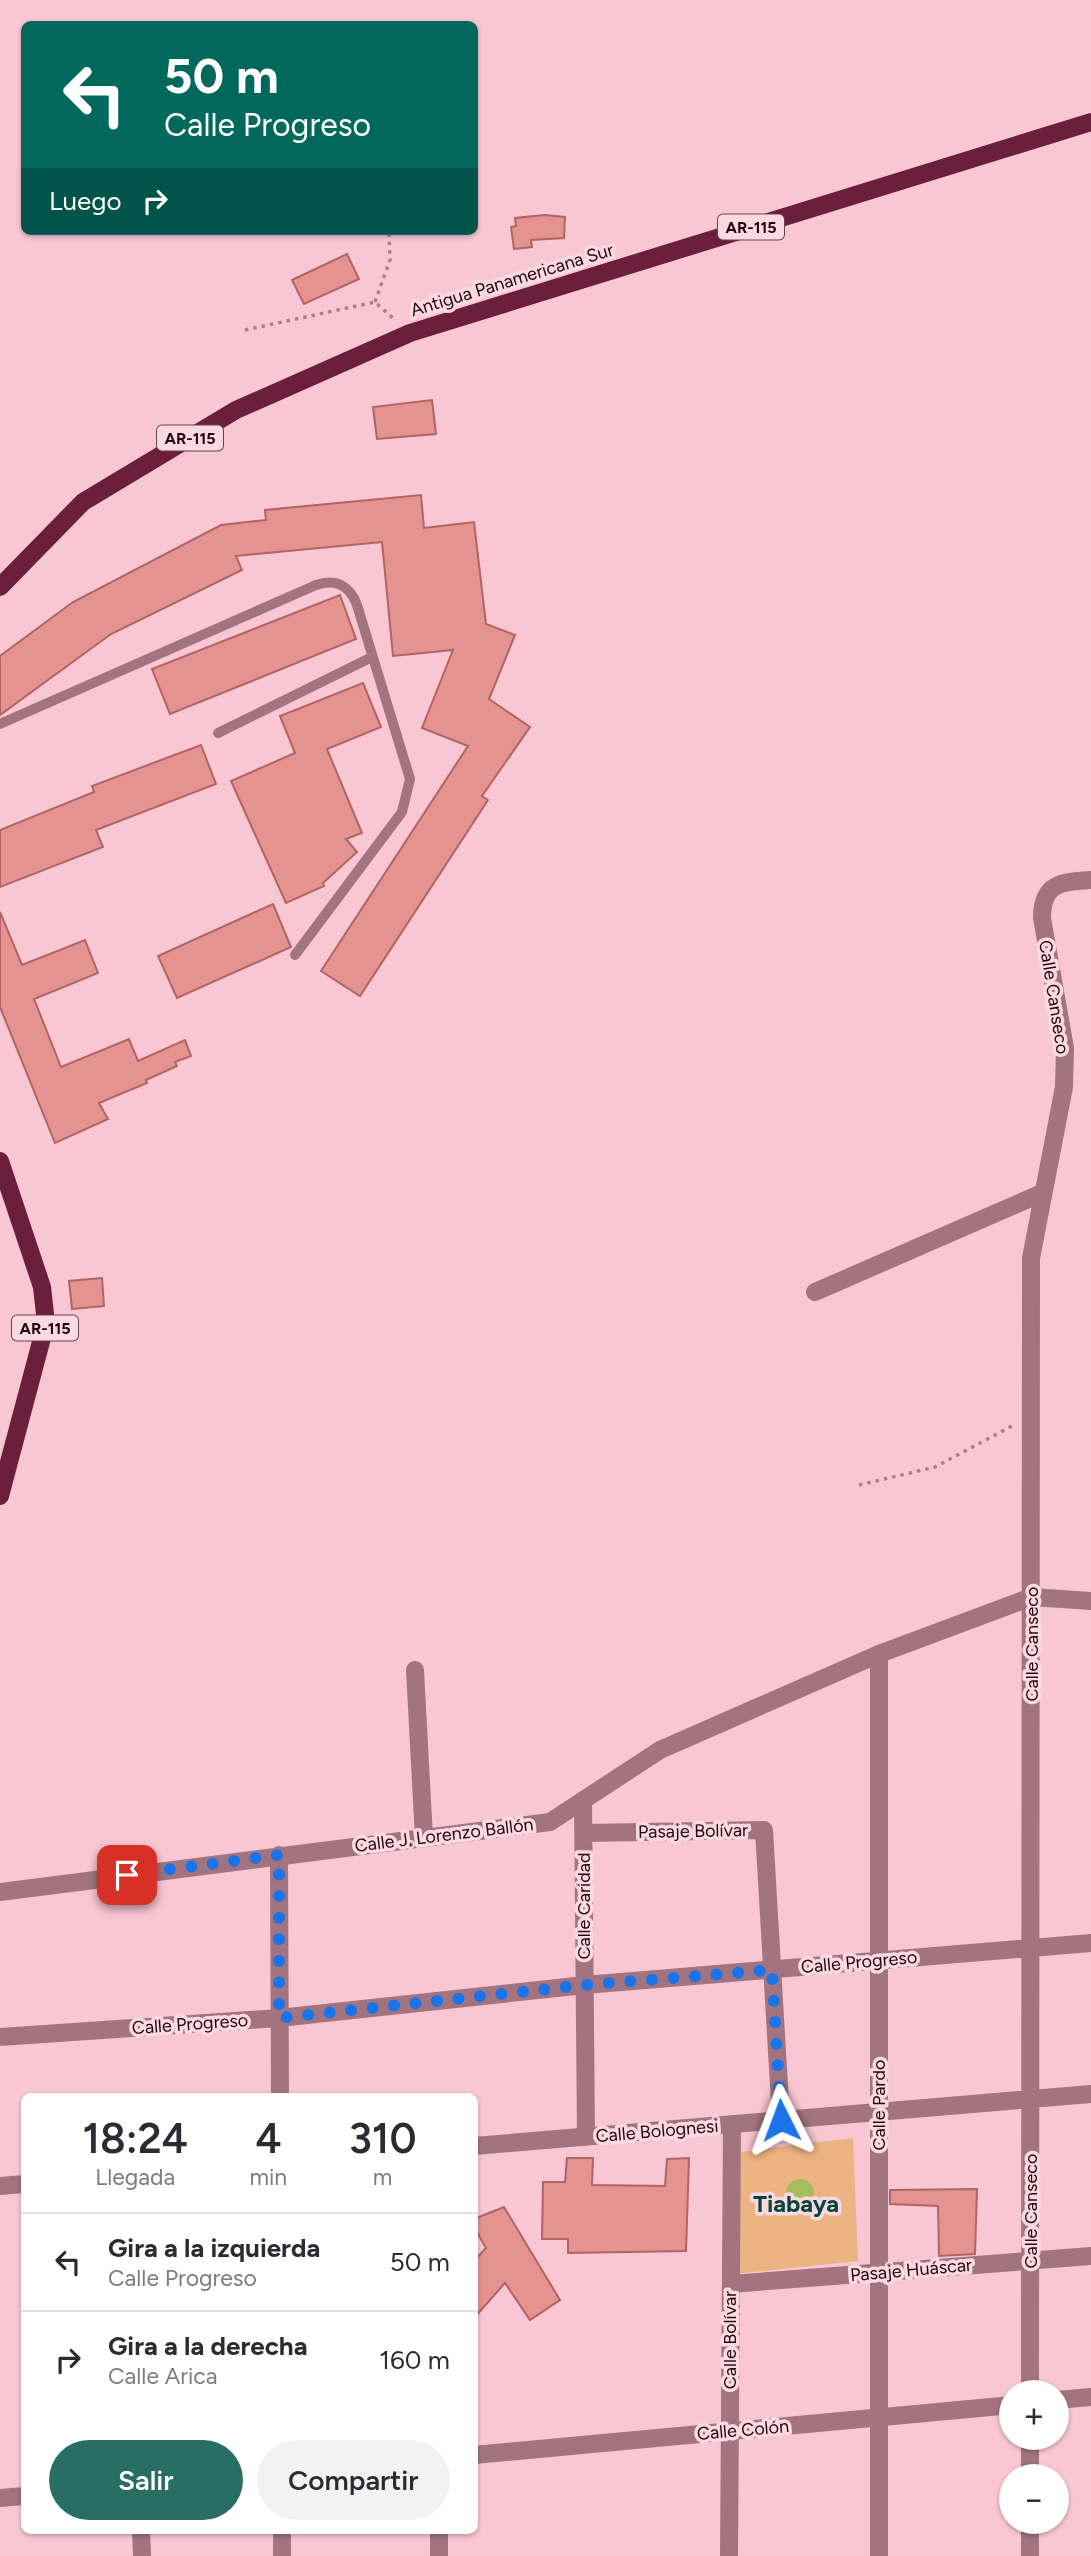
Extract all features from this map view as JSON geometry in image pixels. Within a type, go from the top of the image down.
[{"type":"main road","name":"Antigua Panamericana Sur","points":[[0,587],[83,502],[236,410],[410,333],[1091,122]]},
{"type":"main road","name":"AR-115","points":[[0,1161],[42,1287],[46,1323],[0,1496]]},
{"type":"street","name":"Calle Canseco","points":[[1030,2380],[1031,1258],[1064,1087],[1065,1048],[1042,918],[1042,902],[1051,888],[1069,881],[1091,880]]},
{"type":"street","points":[[815,1292],[1042,1194]]},
{"type":"street","name":"Calle J. Lorenzo Ballón","points":[[0,1892],[550,1822],[660,1750],[879,1654],[1032,1597],[1091,1601]]},
{"type":"street","name":"Calle Pardo","points":[[879,1654],[879,2556]]},
{"type":"street","points":[[415,1670],[424,1838]]},
{"type":"street","name":"Calle Caridad","points":[[583,1800],[586,2137]]},
{"type":"street","name":"Pasaje Bolívar","points":[[584,1833],[764,1830],[781,2120]]},
{"type":"street","points":[[279,1855],[280,2093]]},
{"type":"street","name":"Calle Progreso","points":[[0,2037],[279,2018],[585,1985],[1091,1943]]},
{"type":"street","name":"Calle Bolognesi","points":[[478,2146],[1091,2094]]},
{"type":"street","name":"Calle Bolívar","points":[[729,2556],[732,2124]]},
{"type":"street","points":[[0,2186],[21,2184]]},
{"type":"street","name":"Pasaje Huáscar","points":[[731,2284],[1091,2256]]},
{"type":"street","points":[[1069,2399],[1091,2397]]},
{"type":"street","name":"Calle Colón","points":[[478,2455],[999,2406]]},
{"type":"street","points":[[0,2498],[21,2496]]},
{"type":"street","points":[[141,2534],[142,2556]]},
{"type":"street","points":[[282,2534],[282,2556]]},
{"type":"street","points":[[439,2534],[439,2556]]},
{"type":"street","points":[[1030,2534],[1030,2556]]},
{"type":"lane","points":[[0,724],[324,582],[341,584],[354,596],[410,779],[407,802],[295,955]]},
{"type":"lane","points":[[218,733],[372,657]]},
{"type":"path","points":[[375,302],[390,260],[390,235]]},
{"type":"path","points":[[375,302],[410,333]]},
{"type":"path","points":[[245,330],[375,302]]},
{"type":"path","points":[[859,1485],[934,1466],[1000,1435],[1031,1414]]},
{"type":"shaded area","points":[[853,2138],[858,2261],[735,2274],[732,2153]]},
{"type":"shaded area","points":[[800,2179],[810,2183],[814,2193],[810,2203],[800,2207],[790,2203],[786,2193],[790,2183]]},
{"type":"building","points":[[544,215],[565,217],[564,238],[531,240],[532,247],[514,249],[511,227],[516,226],[515,218]]},
{"type":"building","points":[[347,254],[359,279],[304,304],[292,280]]},
{"type":"building","points":[[432,400],[436,434],[377,439],[373,407]]},
{"type":"building","points":[[421,495],[424,528],[474,522],[486,624],[515,635],[489,699],[530,727],[482,796],[488,800],[360,996],[321,971],[468,746],[422,728],[453,650],[393,656],[382,542],[236,556],[242,570],[111,634],[0,715],[0,656],[73,602],[221,525],[266,520],[265,510]]},
{"type":"building","points":[[340,595],[356,639],[170,714],[152,669]]},
{"type":"building","points":[[363,683],[381,727],[327,749],[362,833],[346,839],[357,852],[323,883],[324,886],[286,903],[231,781],[295,753],[280,716]]},
{"type":"building","points":[[201,745],[216,784],[96,830],[103,847],[0,887],[0,830],[94,792],[92,786]]},
{"type":"building","points":[[273,904],[291,947],[177,998],[158,956]]},
{"type":"building","points":[[0,912],[22,965],[85,940],[98,973],[34,999],[61,1067],[129,1039],[138,1061],[185,1040],[191,1056],[175,1062],[177,1066],[146,1080],[147,1083],[99,1103],[108,1119],[55,1143],[0,1007]]},
{"type":"building","points":[[102,1278],[104,1306],[72,1309],[69,1281]]},
{"type":"building","points":[[567,2158],[593,2158],[592,2185],[665,2186],[667,2159],[689,2158],[686,2251],[568,2253],[568,2239],[542,2239],[543,2182],[565,2182]]},
{"type":"building","points":[[977,2189],[975,2254],[939,2256],[938,2206],[890,2204],[890,2190]]},
{"type":"building","points":[[504,2207],[560,2300],[530,2320],[505,2283],[478,2313],[478,2257],[486,2248],[478,2234],[478,2217]]},
{"type":"district","name":"Tiabaya","points":[[796,2204]]},
{"type":"route","points":[[127,1875],[279,1855],[279,2018],[585,1985],[772,1970],[781,2120]]}]
